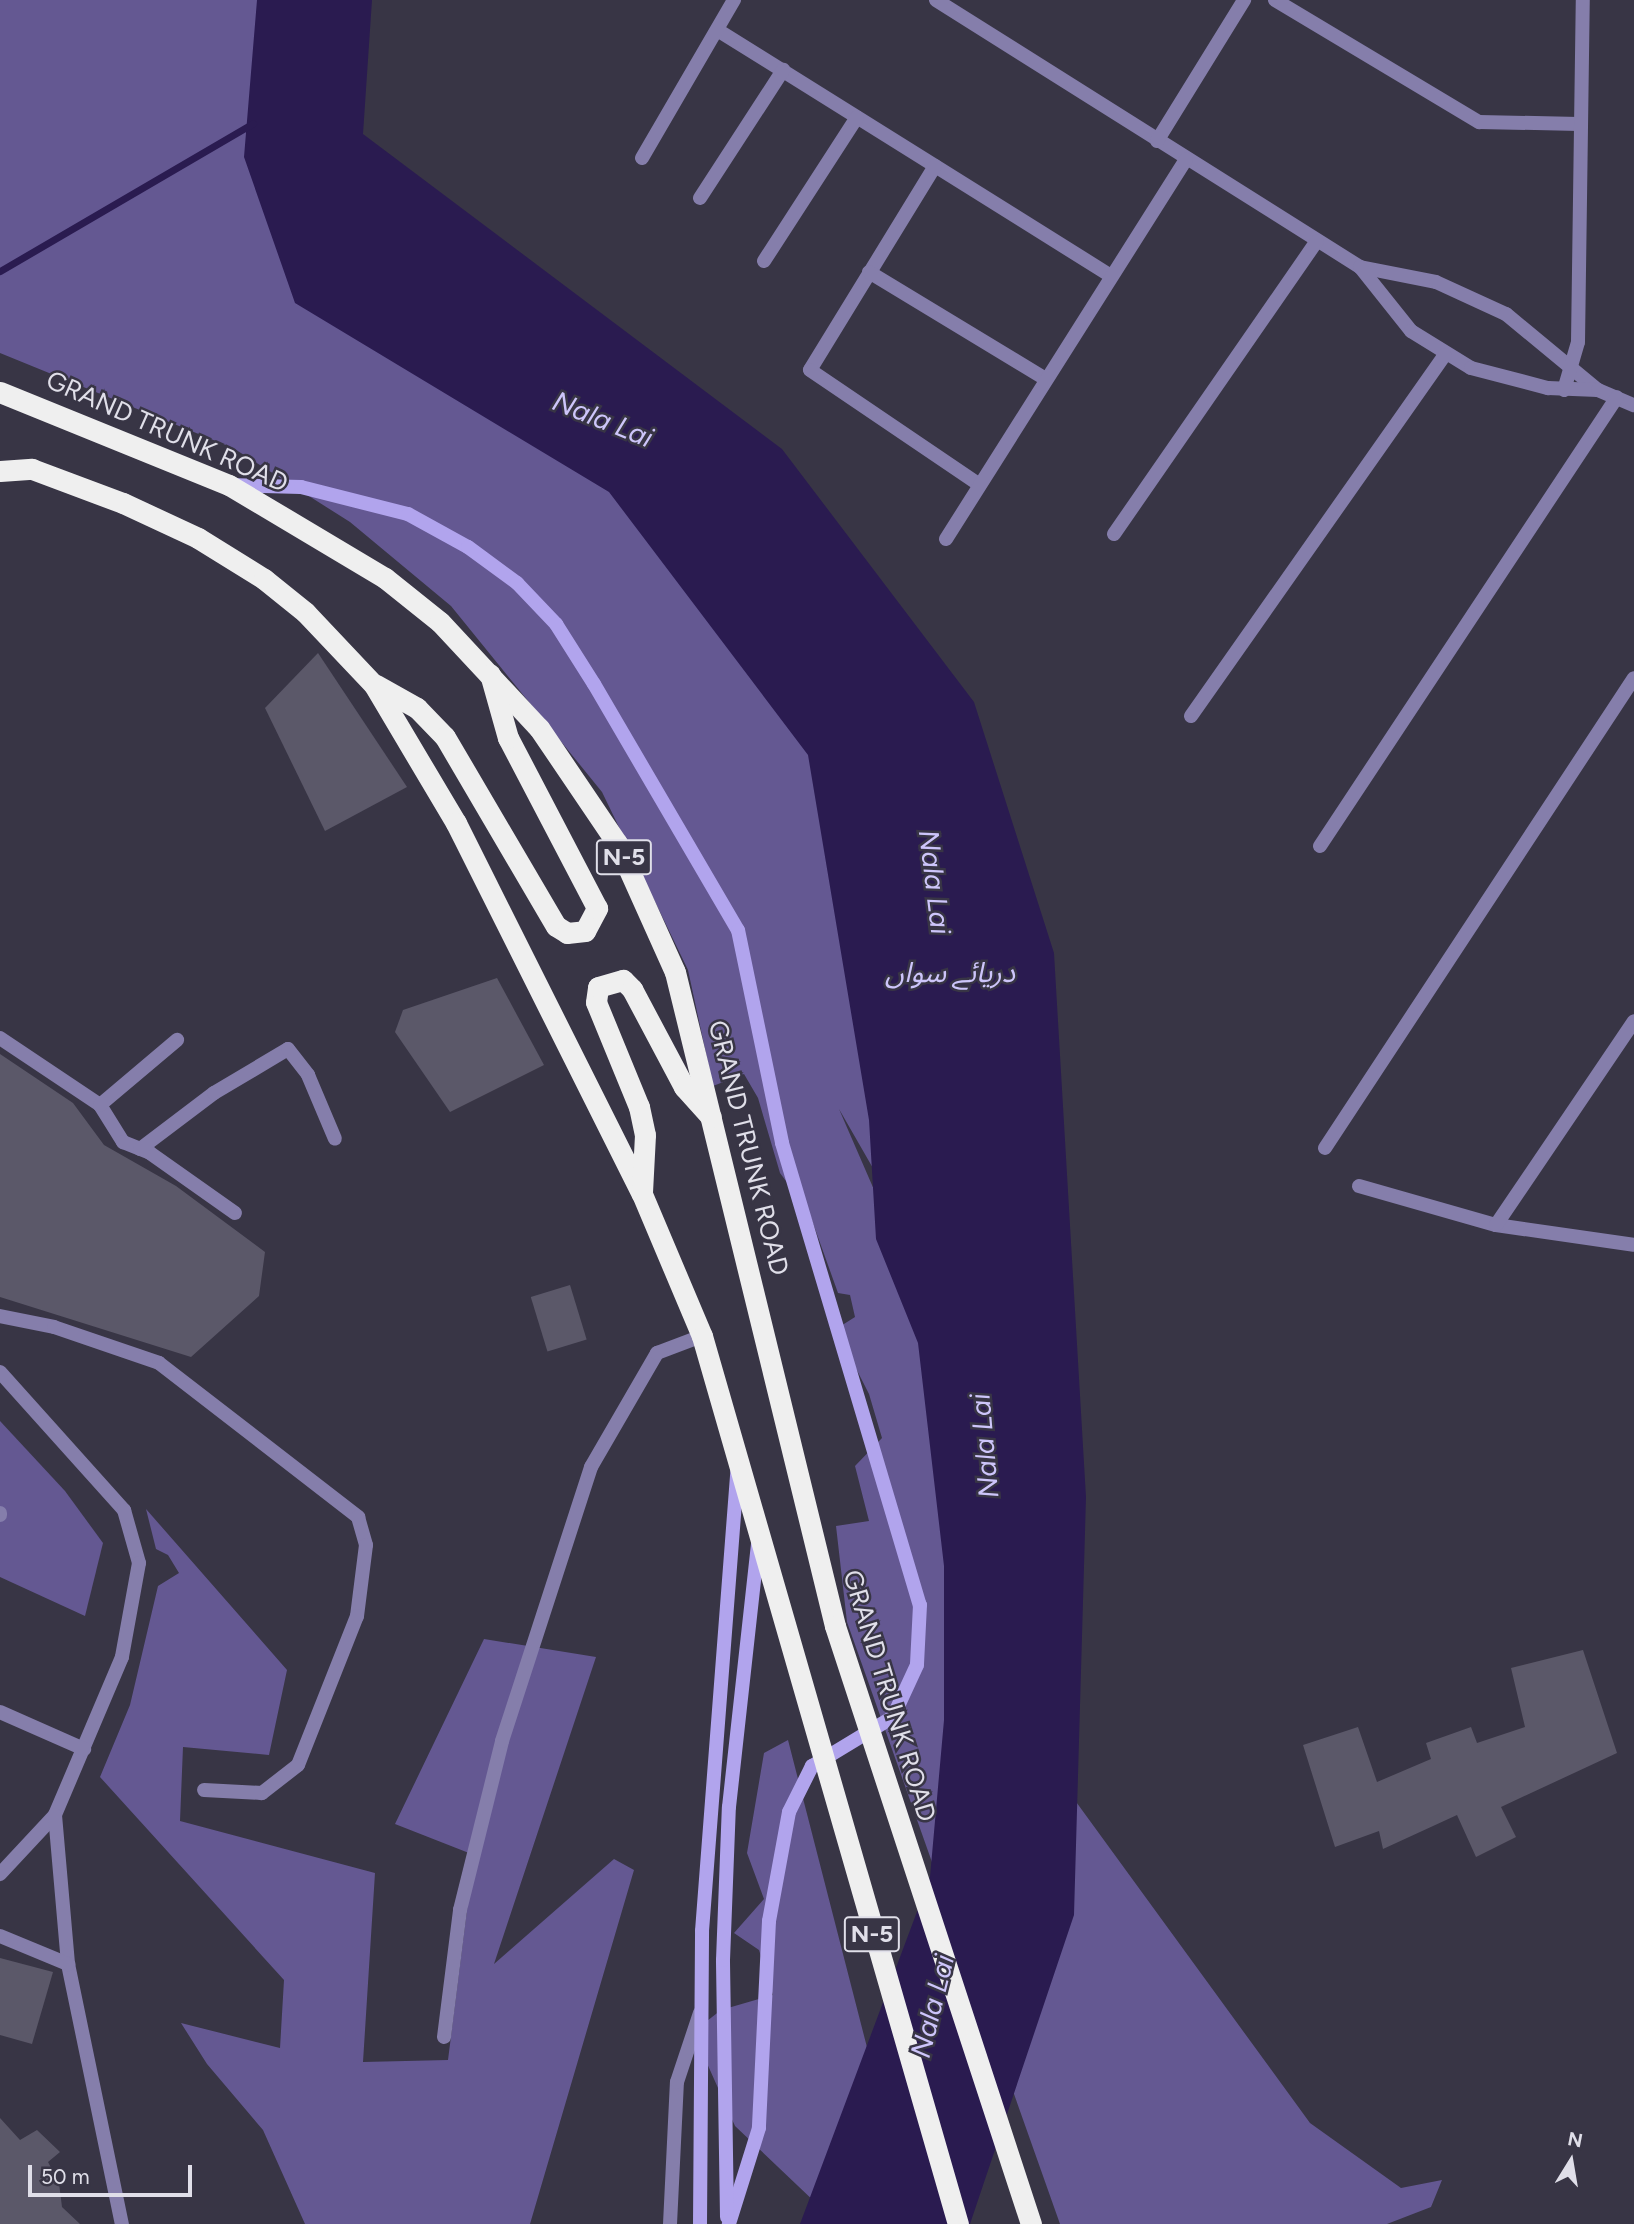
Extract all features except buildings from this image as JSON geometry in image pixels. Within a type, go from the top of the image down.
[{"type":"highway","name":"GRAND TRUNK ROAD","points":[[0,392],[229,485],[385,578],[490,672],[578,780],[651,910],[682,995],[835,1626],[1031,2224]]},
{"type":"highway","name":"N-5","points":[[0,457],[198,538],[264,579],[305,612],[374,684],[456,823],[642,1194],[702,1335],[739,1450],[790,1642],[958,2224]]},
{"type":"highway","name":"N-5","points":[[0,471],[32,469]]},
{"type":"highway","points":[[374,684],[417,708],[444,737],[556,926],[567,933],[584,931],[597,908],[508,738],[490,672]]},
{"type":"highway","points":[[642,1194],[645,1135],[639,1107],[596,1002],[598,987],[623,980],[632,989],[684,1087],[712,1118]]},
{"type":"main road","points":[[229,485],[301,487],[408,514],[517,583],[555,624],[594,684],[738,930],[782,1143],[920,1605],[917,1665],[893,1717],[812,1766],[789,1812],[769,1921],[759,2128],[728,2224]]},
{"type":"main road","points":[[700,2224],[701,2008],[739,1450]]},
{"type":"main road","points":[[728,2224],[723,1960],[729,1807],[760,1527]]},
{"type":"street","points":[[642,158],[719,31],[734,0]]},
{"type":"street","points":[[936,0],[958,6],[1157,141],[1360,267],[1436,282],[1472,296],[1574,366],[1598,390]]},
{"type":"street","points":[[1157,141],[1244,0]]},
{"type":"street","points":[[1275,0],[1479,122],[1579,124]]},
{"type":"street","points":[[1564,390],[1574,366],[1583,0]]},
{"type":"street","points":[[719,31],[1111,276]]},
{"type":"street","points":[[699,198],[783,70]]},
{"type":"street","points":[[764,261],[857,117]]},
{"type":"street","points":[[946,539],[1186,159]]},
{"type":"street","points":[[935,166],[812,364],[811,375],[980,485]]},
{"type":"street","points":[[1114,534],[1317,241]]},
{"type":"street","points":[[1360,267],[1411,331],[1445,355],[1498,378],[1564,390],[1598,390],[1634,405]]},
{"type":"street","points":[[869,272],[1046,379]]},
{"type":"street","points":[[1191,716],[1445,355]]},
{"type":"street","points":[[1320,846],[1617,397]]},
{"type":"street","points":[[1325,1148],[1634,678]]},
{"type":"street","points":[[1496,1226],[1634,1021]]},
{"type":"street","points":[[0,1038],[100,1105],[123,1142],[140,1149],[235,1213]]},
{"type":"street","points":[[100,1105],[177,1040]]},
{"type":"street","points":[[140,1149],[214,1093],[288,1049],[308,1075],[335,1139]]},
{"type":"street","points":[[1359,1186],[1496,1226],[1634,1245]]},
{"type":"street","points":[[0,1317],[54,1327],[159,1363],[358,1517],[366,1545],[357,1616],[298,1765],[262,1793],[204,1790]]},
{"type":"street","points":[[444,2037],[460,1910],[502,1741],[591,1467],[657,1353],[702,1335]]},
{"type":"street","points":[[0,1372],[124,1510],[139,1563],[122,1657],[55,1815],[0,1874]]},
{"type":"street","points":[[0,1712],[84,1749]]},
{"type":"street","points":[[55,1815],[68,1965],[122,2224]]},
{"type":"street","points":[[0,1936],[68,1965]]},
{"type":"street","points":[[670,2224],[677,2082],[701,2008]]},
{"type":"shaded area","points":[[0,0],[281,0],[252,134],[626,476],[853,767],[924,1257],[839,1109],[944,1351],[964,1648],[1310,2123],[1401,2188],[1442,2180],[1431,2207],[1387,2224],[1060,2224],[847,1622],[836,1526],[869,1521],[855,1466],[882,1438],[869,1394],[836,1329],[855,1317],[850,1295],[838,1293],[809,1212],[780,1173],[758,1098],[744,1074],[713,1086],[688,970],[602,792],[451,606],[350,522],[233,448],[0,353]]},
{"type":"shaded area","points":[[0,1421],[65,1491],[103,1543],[85,1616],[0,1577]]},
{"type":"shaded area","points":[[146,1509],[287,1670],[269,1755],[183,1747],[180,1821],[375,1873],[363,2062],[448,2060],[474,1855],[395,1824],[484,1639],[596,1657],[494,1964],[614,1859],[634,1870],[530,2224],[305,2224],[263,2130],[207,2064],[181,2023],[280,2048],[284,1980],[100,1777],[130,1705],[158,1586],[179,1573],[168,1555],[156,1549]]},
{"type":"shaded area","points":[[788,1740],[879,2094],[838,2224],[735,2126],[693,2032],[721,2010],[773,1995],[759,1950],[734,1933],[764,1899],[747,1853],[764,1753]]},
{"type":"water","name":"دریائے سواں","points":[[257,0],[372,0],[363,134],[782,449],[974,702],[1054,953],[1086,1497],[1074,1915],[970,2224],[800,2224],[930,1877],[944,1720],[944,1566],[918,1343],[876,1239],[869,1120],[808,755],[609,492],[295,303],[244,157]]},
{"type":"waterway","points":[[0,271],[253,123]]},
{"type":"water label","name":"Nala Lai","points":[[603,419]]},
{"type":"water label","name":"Nala Lai","points":[[935,882]]},
{"type":"water label","name":"Nala Lai","points":[[984,1446]]},
{"type":"water label","name":"Nala Lai","points":[[932,2006]]}]
